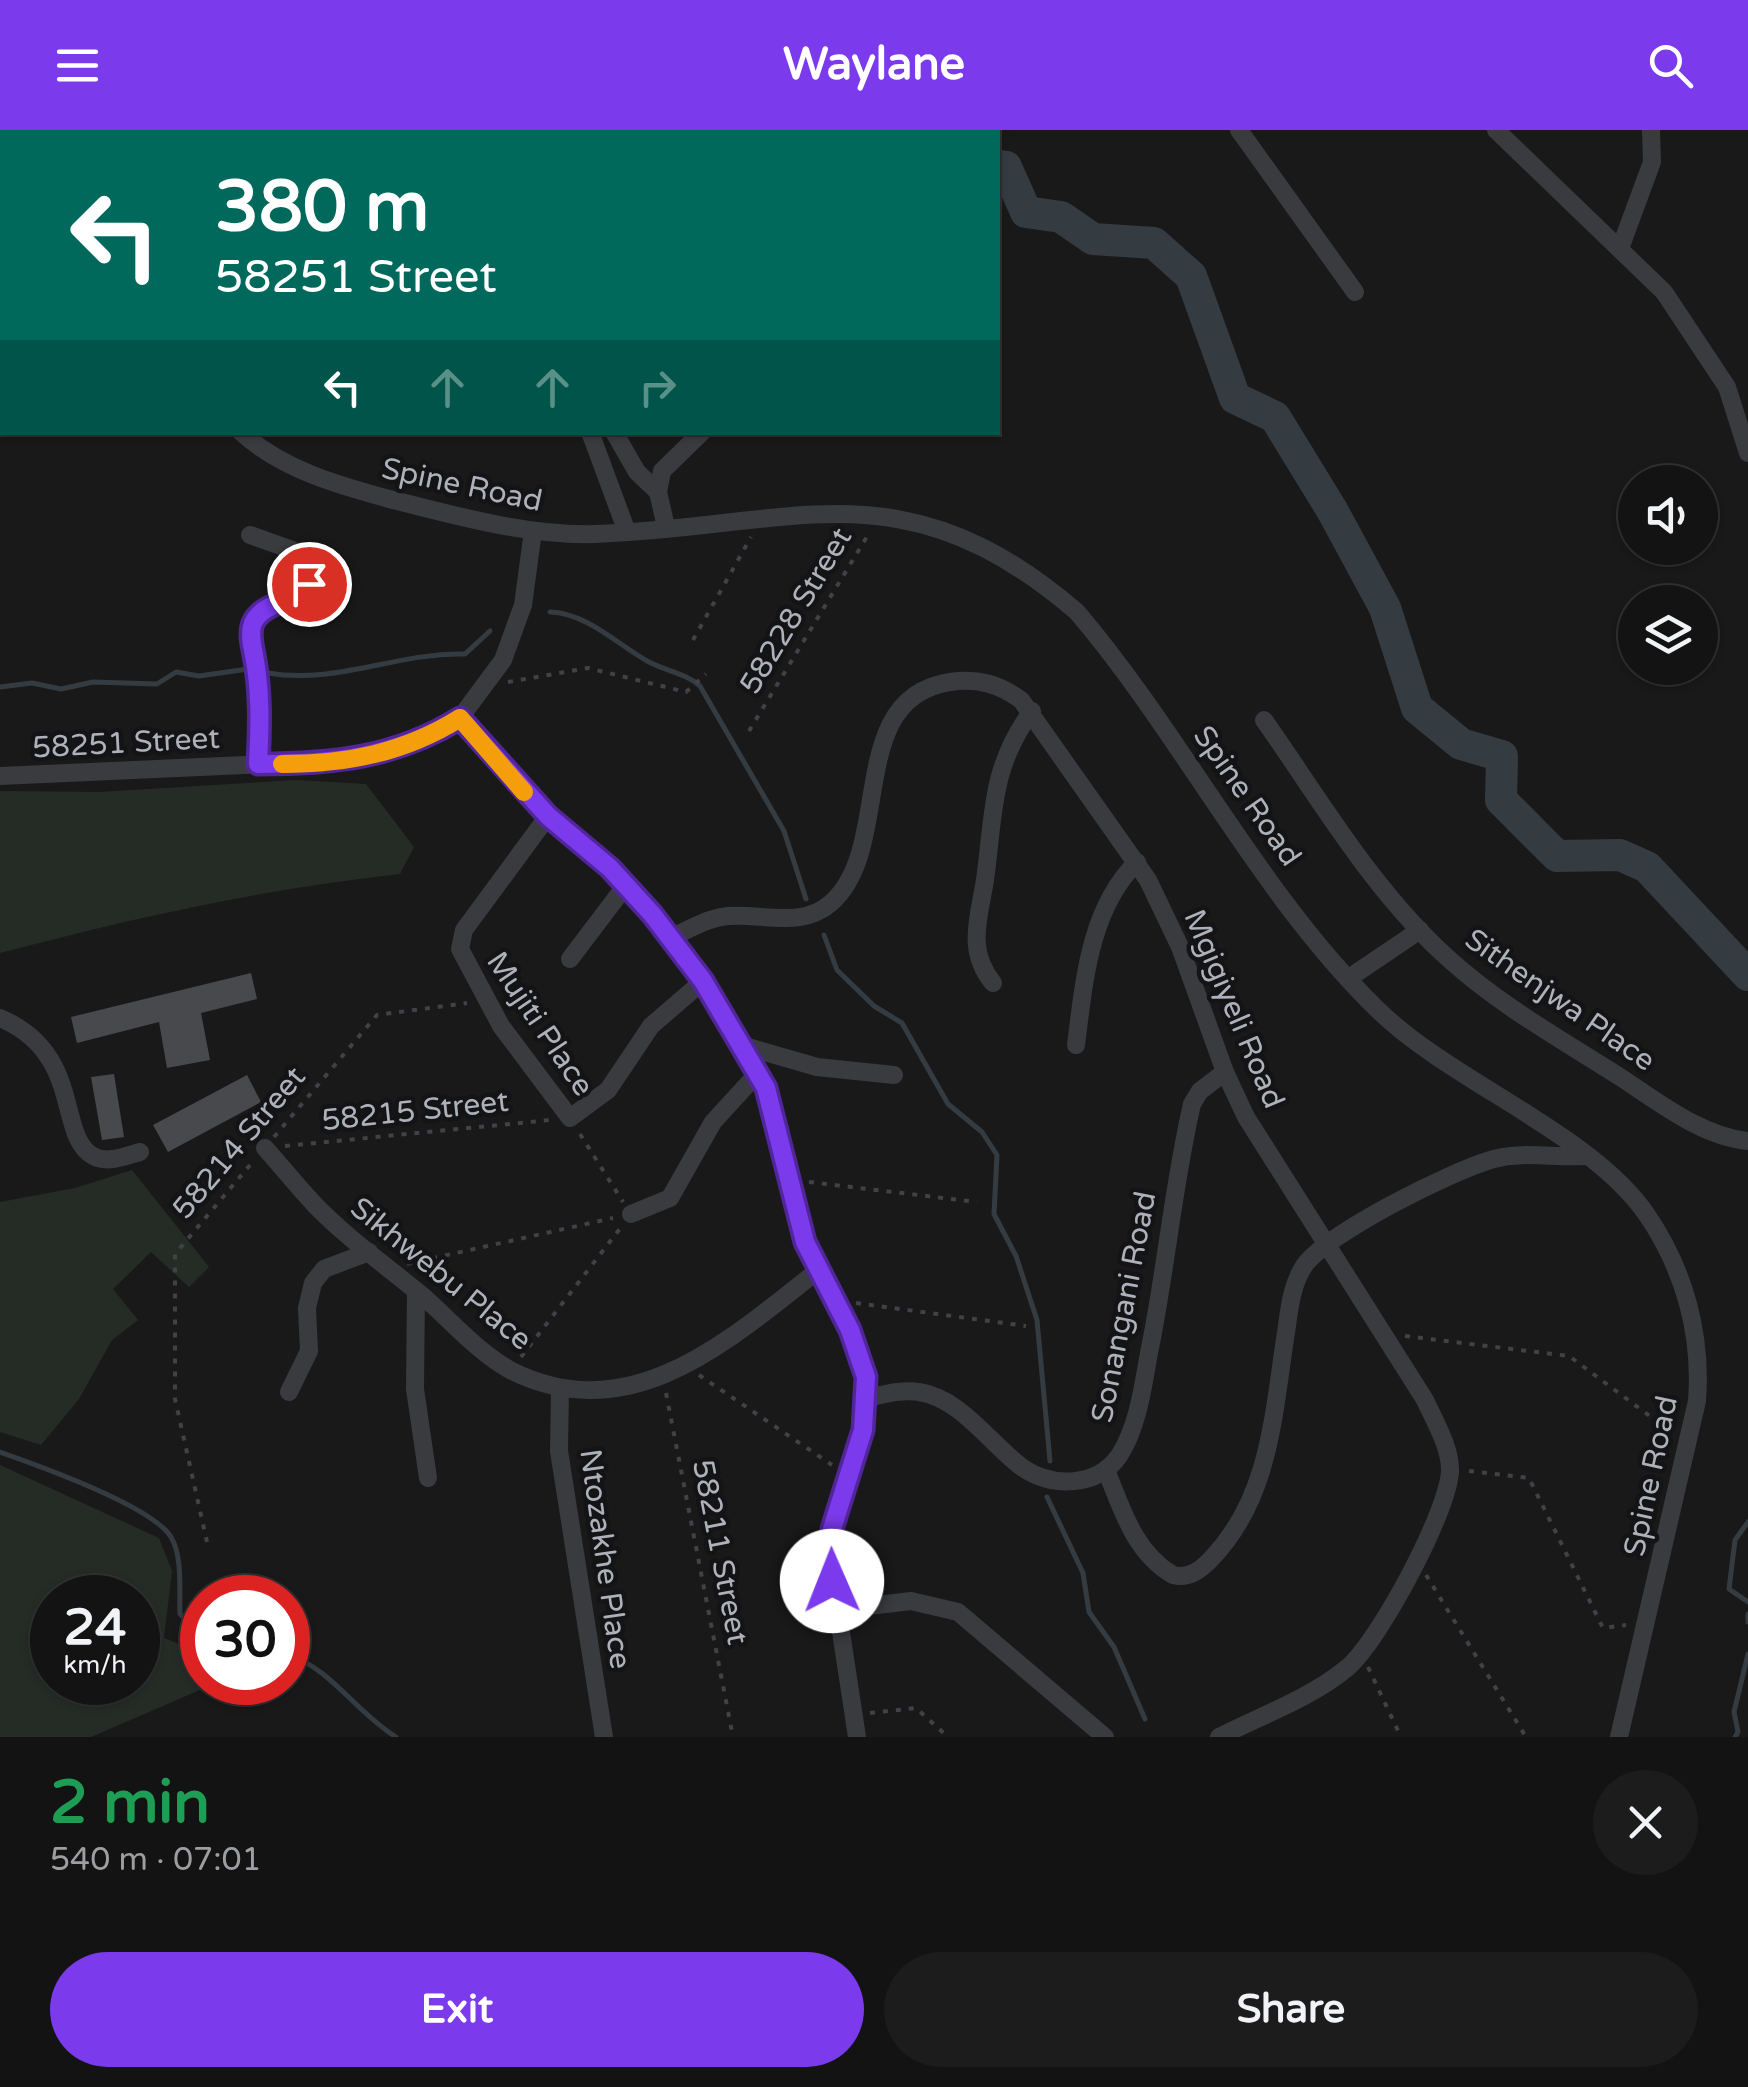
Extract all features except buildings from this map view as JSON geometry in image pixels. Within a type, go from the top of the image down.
[{"type":"street","points":[[1239,130],[1355,292]]},
{"type":"street","points":[[1496,130],[1621,246],[1664,292],[1709,354],[1727,387],[1748,453]]},
{"type":"street","points":[[1621,246],[1652,162],[1650,130]]},
{"type":"street","name":"Spine Road","points":[[246,435],[308,473],[349,488],[533,531],[626,532],[764,515],[881,514],[943,528],[992,550],[1038,578],[1078,612],[1348,978],[1420,1048],[1585,1156],[1645,1212],[1683,1287],[1700,1368],[1690,1445],[1619,1737]]},
{"type":"street","points":[[591,435],[626,532]]},
{"type":"street","points":[[616,435],[637,472],[658,492]]},
{"type":"street","points":[[666,527],[658,492],[662,471],[698,435]]},
{"type":"street","name":"58251 Street","points":[[0,776],[358,760],[434,734],[460,718],[516,633],[533,531]]},
{"type":"street","points":[[250,535],[298,552],[314,566],[301,595],[270,607],[253,622],[250,636],[261,704],[258,764]]},
{"type":"street","name":"Mgigiyeli Road","points":[[671,938],[724,916],[799,918],[833,901],[855,870],[887,732],[906,702],[939,684],[983,681],[1004,687],[1032,711],[1137,862],[1180,947],[1224,1072],[1246,1117],[1425,1400],[1442,1436],[1450,1469]]},
{"type":"street","points":[[993,983],[982,970],[975,938],[986,875],[987,830],[1004,764],[1032,711]]},
{"type":"street","points":[[460,718],[548,816],[626,885],[671,938],[703,981],[741,1045],[780,1132],[816,1272],[850,1330],[866,1377],[863,1430],[829,1552],[857,1737]]},
{"type":"street","name":"Sithenjwa Place","points":[[1264,720],[1381,885],[1420,930],[1478,983],[1666,1107],[1746,1146]]},
{"type":"street","name":"Mujiti Place","points":[[548,816],[460,939],[462,958],[487,1000],[523,1057],[570,1118]]},
{"type":"street","points":[[1076,1045],[1086,970],[1097,930],[1108,903],[1137,862]]},
{"type":"street","points":[[570,959],[626,885]]},
{"type":"street","points":[[1348,978],[1420,930]]},
{"type":"street","points":[[570,1118],[608,1090],[651,1026],[703,981]]},
{"type":"street","points":[[0,1018],[24,1028],[47,1052],[64,1083],[78,1134],[90,1154],[103,1159],[140,1152]]},
{"type":"street","points":[[741,1045],[817,1067],[894,1075]]},
{"type":"street","name":"Sonangani Road","points":[[1106,1470],[1126,1441],[1143,1384],[1192,1104],[1210,1081],[1224,1072]]},
{"type":"street","points":[[631,1214],[670,1198],[712,1122],[757,1074]]},
{"type":"street","name":"Sikhwebu Place","points":[[265,1148],[314,1204],[510,1370],[560,1388],[604,1388],[687,1367],[722,1346],[816,1272]]},
{"type":"street","points":[[866,1398],[916,1391],[929,1394],[966,1417],[1002,1452],[1043,1479],[1072,1482],[1106,1470],[1140,1546],[1161,1568],[1181,1577],[1212,1558],[1252,1506],[1273,1418],[1296,1284],[1304,1266],[1326,1243],[1379,1211],[1494,1159],[1585,1156]]},
{"type":"street","points":[[289,1392],[309,1350],[308,1308],[313,1283],[324,1269],[369,1252]]},
{"type":"street","points":[[416,1291],[415,1389],[428,1478]]},
{"type":"street","name":"Ntozakhe Place","points":[[560,1388],[559,1451],[604,1737]]},
{"type":"street","points":[[1219,1737],[1330,1680],[1362,1654],[1438,1521],[1450,1469]]},
{"type":"street","points":[[836,1610],[911,1600],[958,1612],[998,1641],[1105,1737]]},
{"type":"path","name":"58228 Street","points":[[748,731],[881,514]]},
{"type":"path","points":[[693,640],[764,515]]},
{"type":"path","points":[[484,686],[588,668],[686,692],[706,674]]},
{"type":"path","name":"58214 Street","points":[[207,1542],[175,1399],[175,1254],[377,1015],[487,1000]]},
{"type":"path","name":"58215 Street","points":[[265,1148],[570,1118]]},
{"type":"path","name":"Mujiti Place","points":[[570,1118],[631,1214]]},
{"type":"path","points":[[790,1180],[977,1202]]},
{"type":"path","points":[[388,1268],[631,1214]]},
{"type":"path","points":[[510,1370],[631,1214]]},
{"type":"path","points":[[831,1299],[1026,1326]]},
{"type":"path","points":[[1382,1334],[1568,1356],[1690,1445]]},
{"type":"path","points":[[687,1367],[848,1476]]},
{"type":"path","name":"58211 Street","points":[[662,1376],[733,1737]]},
{"type":"path","points":[[1450,1469],[1529,1478],[1603,1628],[1646,1623]]},
{"type":"path","points":[[1417,1560],[1526,1737]]},
{"type":"path","points":[[1362,1654],[1402,1737]]},
{"type":"path","points":[[851,1716],[916,1708],[948,1737]]},
{"type":"shaded area","points":[[296,780],[366,784],[414,847],[400,874],[198,906],[0,953],[0,791],[99,792]]},
{"type":"shaded area","points":[[132,1170],[209,1267],[189,1287],[151,1252],[113,1289],[138,1320],[112,1340],[79,1399],[41,1445],[0,1432],[0,1202],[75,1188]]},
{"type":"shaded area","points":[[0,1465],[159,1538],[172,1571],[164,1638],[180,1644],[180,1699],[91,1737],[0,1737]]},
{"type":"waterway","points":[[1000,166],[1006,167],[1026,212],[1061,217],[1093,239],[1154,243],[1191,276],[1235,398],[1275,417],[1385,608],[1417,708],[1461,744],[1502,756],[1501,800],[1557,856],[1620,855],[1647,867],[1748,975]]},
{"type":"waterway","points":[[550,612],[577,618],[649,662],[700,686],[784,831],[806,899]]},
{"type":"waterway","points":[[268,673],[318,675],[465,654],[490,631]]},
{"type":"waterway","points":[[0,687],[32,683],[61,689],[93,682],[157,684],[176,672],[199,676],[248,669]]},
{"type":"waterway","points":[[824,935],[837,970],[874,1006],[902,1023],[948,1104],[982,1132],[997,1155],[994,1214],[1016,1256],[1037,1320],[1050,1461]]},
{"type":"waterway","points":[[0,1452],[141,1512],[171,1537],[180,1575]]},
{"type":"waterway","points":[[1047,1497],[1083,1573],[1089,1612],[1114,1647],[1145,1719]]},
{"type":"waterway","points":[[1748,1522],[1735,1540],[1729,1589],[1748,1602]]},
{"type":"waterway","points":[[1748,1614],[1748,1622]]},
{"type":"waterway","points":[[1735,1737],[1738,1732],[1734,1712],[1748,1654]]},
{"type":"waterway","points":[[310,1665],[396,1737]]},
{"type":"slow traffic","points":[[282,764],[358,760],[434,734],[460,718],[524,792]]},
{"type":"route","points":[[309,584],[301,595],[270,607],[253,622],[250,636],[261,704],[258,764],[358,760],[434,734],[460,718],[548,816],[610,868],[652,914],[703,981],[766,1088],[805,1242],[816,1272],[850,1330],[866,1377],[863,1430],[832,1529],[832,1581]]}]
